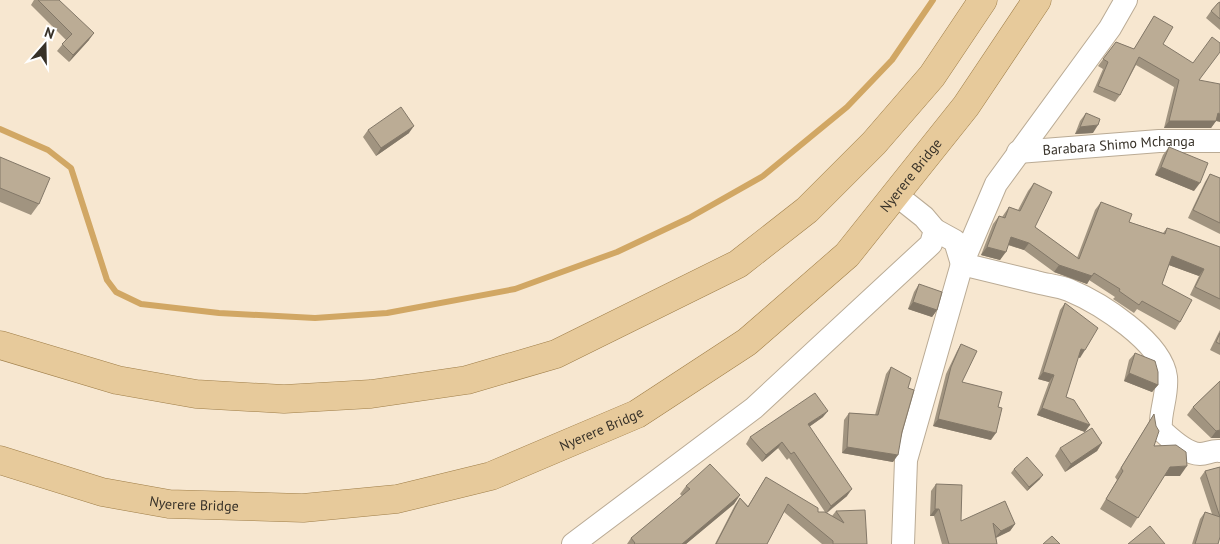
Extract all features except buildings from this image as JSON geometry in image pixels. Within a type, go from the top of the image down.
[{"type":"main road","points":[[0,345],[116,380],[196,394],[284,399],[371,394],[467,380],[556,354],[738,264],[807,210],[874,143],[932,76],[983,0]]},
{"type":"main road","name":"Nyerere Bridge","points":[[0,460],[102,492],[169,504],[294,508],[397,499],[491,476],[636,414],[747,342],[847,255],[966,106],[1037,0]]},
{"type":"street","points":[[902,544],[906,460],[962,264],[996,184],[1110,28],[1126,0]]},
{"type":"street","name":"Barabara Shimo Mchanga","points":[[1018,152],[1160,141],[1220,141]]},
{"type":"street","points":[[895,194],[924,217],[935,230],[955,242],[962,264]]},
{"type":"street","points":[[573,544],[754,408],[915,260],[931,244],[935,230]]},
{"type":"street","points":[[962,264],[1069,290],[1111,314],[1133,330],[1159,357],[1166,377],[1165,400],[1160,421],[1161,430],[1188,451],[1197,454],[1213,450],[1220,451]]},
{"type":"waterway","points":[[0,129],[48,150],[71,168],[107,280],[116,292],[141,304],[219,313],[315,318],[387,313],[515,289],[617,252],[689,218],[763,176],[847,107],[892,60],[933,0]]}]
